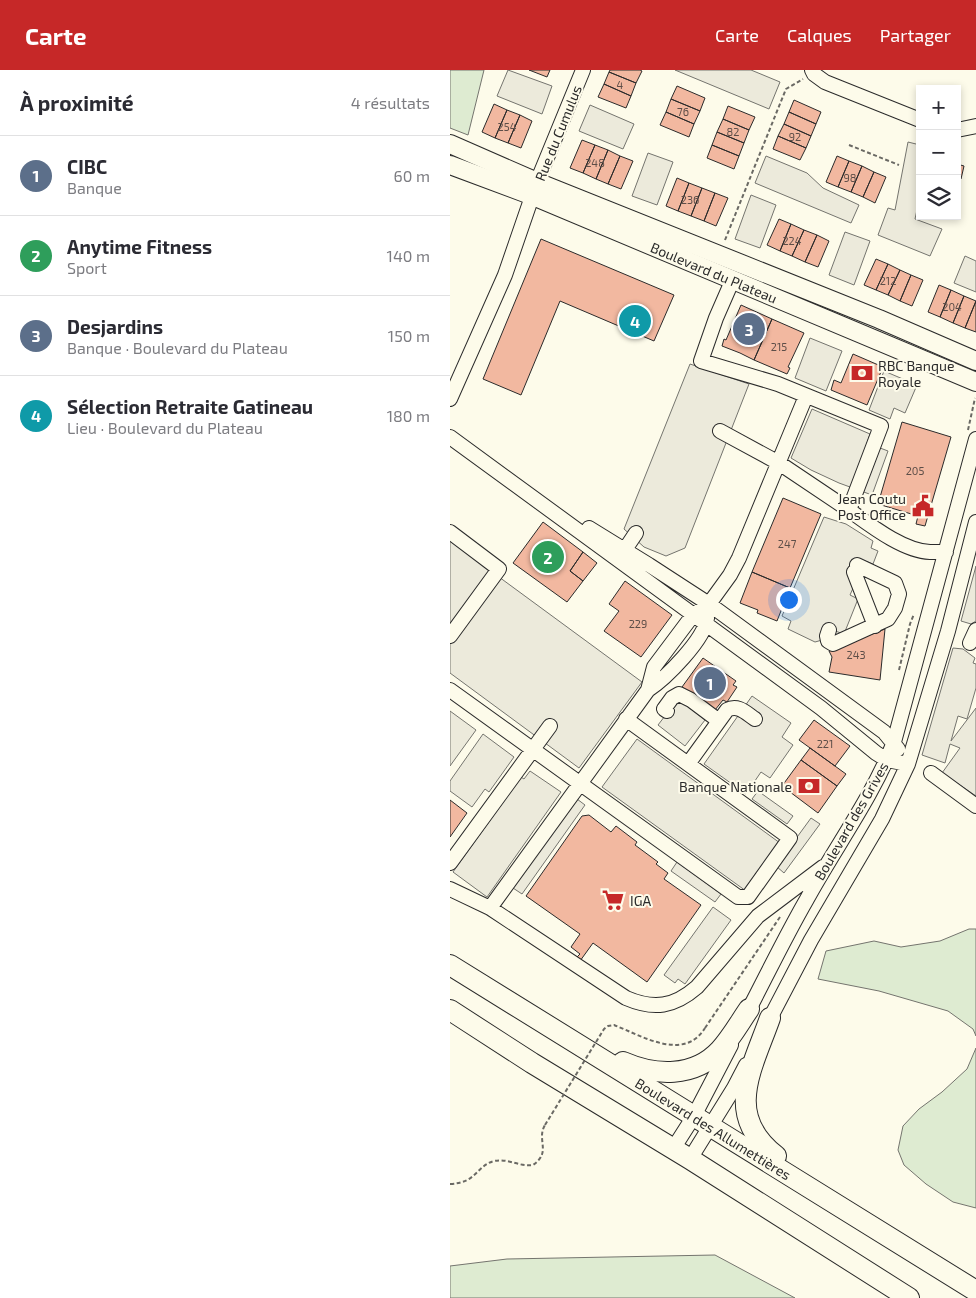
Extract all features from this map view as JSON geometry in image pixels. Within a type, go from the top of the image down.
[{"type":"highway","name":"Boulevard des Allumettières","points":[[450,965],[976,1292]]},
{"type":"highway","points":[[575,1042],[644,1070],[674,1072],[699,1066],[707,1061],[720,1050],[750,1009]]},
{"type":"highway","points":[[450,1010],[909,1298]]},
{"type":"highway","points":[[770,1018],[746,1087],[746,1112],[749,1123],[753,1133],[764,1147],[845,1209]]},
{"type":"main road","name":"Boulevard du Plateau","points":[[450,144],[535,189],[733,279],[976,382]]},
{"type":"main road","name":"Boulevard du Plateau","points":[[450,164],[535,189],[722,257],[879,319],[976,361]]},
{"type":"street","name":"Rue du Cumulus","points":[[450,399],[505,275],[535,189],[584,70]]},
{"type":"street","points":[[813,72],[825,82],[916,118]]},
{"type":"street","points":[[961,129],[976,126]]},
{"type":"street","points":[[733,279],[716,318],[702,361],[778,384],[881,426],[849,510]]},
{"type":"street","points":[[648,690],[654,667],[693,615],[709,604],[730,575],[739,558],[806,396]]},
{"type":"street","points":[[720,431],[779,463],[894,540],[928,552],[946,552]]},
{"type":"street","points":[[450,437],[545,506],[579,522],[622,555],[693,615],[821,708],[860,741],[887,760],[908,764]]},
{"type":"street","name":"Boulevard des Grives","points":[[682,1154],[694,1116],[786,936],[863,805],[887,760],[894,742],[976,439]]},
{"type":"street","name":"Boulevard des Grives","points":[[682,1154],[710,1127],[734,1088],[811,940],[882,819],[908,764],[948,631],[976,522]]},
{"type":"street","points":[[450,532],[499,569],[450,636]]},
{"type":"street","points":[[622,555],[636,533]]},
{"type":"street","points":[[622,555],[709,604],[884,732],[894,742],[908,764]]},
{"type":"street","points":[[829,630],[828,641],[833,644],[875,626],[888,619],[895,608],[899,594],[895,583],[882,576],[855,568],[875,626]]},
{"type":"street","points":[[490,908],[648,690],[669,673],[700,637],[706,625],[709,604]]},
{"type":"street","points":[[970,643],[976,630]]},
{"type":"street","points":[[450,690],[738,896],[748,897],[790,838],[626,719]]},
{"type":"street","points":[[667,710],[664,709],[672,698],[679,694],[691,700],[720,721]]},
{"type":"street","points":[[688,764],[727,710],[735,707],[755,719]]},
{"type":"street","points":[[450,863],[550,726]]},
{"type":"street","points":[[931,774],[976,806]]},
{"type":"street","points":[[450,889],[490,908],[626,998],[644,1004],[662,1005],[671,1004],[689,994],[758,916],[828,864]]},
{"type":"path","points":[[722,257],[724,242],[786,89],[813,72]]},
{"type":"path","points":[[849,145],[899,165]]},
{"type":"path","points":[[450,1184],[461,1184],[470,1180],[492,1162],[506,1161],[528,1166],[533,1165],[541,1157],[544,1150],[542,1131],[545,1125],[604,1029],[608,1026],[614,1025],[662,1044],[676,1046],[683,1045],[697,1038],[705,1028]]},
{"type":"green space","points":[[450,70],[484,70],[468,135],[450,128]]},
{"type":"green space","points":[[969,929],[976,929],[976,1036],[973,1029],[948,1011],[879,991],[818,979],[826,951],[874,941],[901,947],[940,941]]},
{"type":"green space","points":[[976,1048],[976,1208],[953,1202],[926,1184],[904,1165],[898,1150],[903,1126],[919,1109],[942,1092],[967,1069]]},
{"type":"green space","points":[[715,1255],[795,1298],[450,1298],[450,1266],[507,1259]]},
{"type":"shaded area","points":[[508,70],[552,86],[542,114],[497,96]]},
{"type":"shaded area","points":[[675,70],[751,70],[780,82],[769,109]]},
{"type":"shaded area","points":[[590,105],[634,124],[623,149],[579,131]]},
{"type":"shaded area","points":[[908,142],[916,144],[915,219],[942,229],[930,256],[878,235],[888,208],[895,210]]},
{"type":"shaded area","points":[[648,153],[673,162],[657,205],[632,196]]},
{"type":"shaded area","points":[[766,156],[807,173],[823,188],[859,205],[851,223],[755,183]]},
{"type":"shaded area","points":[[751,195],[776,205],[760,248],[735,239]]},
{"type":"shaded area","points":[[845,232],[870,241],[854,285],[829,275]]},
{"type":"shaded area","points":[[965,256],[976,261],[976,292],[954,283]]},
{"type":"shaded area","points":[[810,338],[842,351],[826,391],[795,378]]},
{"type":"shaded area","points":[[690,364],[749,384],[685,548],[666,556],[644,547],[624,529]]},
{"type":"shaded area","points":[[884,371],[917,385],[905,413],[894,408],[890,419],[869,410]]},
{"type":"shaded area","points":[[812,409],[870,434],[867,443],[888,451],[872,495],[839,483],[791,458]]},
{"type":"shaded area","points":[[824,517],[846,524],[873,541],[871,548],[878,551],[873,564],[865,561],[850,595],[858,599],[844,634],[835,631],[833,637],[815,642],[788,629],[791,621],[782,616]]},
{"type":"shaded area","points":[[450,541],[642,682],[579,768],[450,673]]},
{"type":"shaded area","points":[[976,566],[976,621],[971,624],[961,621]]},
{"type":"shaded area","points":[[953,648],[963,649],[975,658],[973,663],[976,664],[976,688],[967,719],[958,716],[951,741],[976,708],[976,796],[942,773],[960,748],[950,744],[945,763],[922,755]]},
{"type":"shaded area","points":[[752,696],[791,723],[782,737],[793,745],[770,778],[761,772],[746,794],[704,764]]},
{"type":"shaded area","points":[[678,699],[705,720],[685,746],[658,725]]},
{"type":"shaded area","points":[[450,711],[476,730],[450,766]]},
{"type":"shaded area","points":[[483,734],[514,757],[489,792],[485,789],[472,807],[450,791],[450,781]]},
{"type":"shaded area","points":[[637,739],[780,843],[746,891],[602,787]]},
{"type":"shaded area","points":[[530,771],[561,792],[487,897],[453,872],[521,777],[524,779]]},
{"type":"shaded area","points":[[758,791],[793,816],[787,824],[752,799]]},
{"type":"shaded area","points":[[577,799],[585,805],[522,894],[513,888]]},
{"type":"shaded area","points":[[811,818],[820,824],[784,873],[776,866]]},
{"type":"shaded area","points":[[677,862],[721,894],[715,902],[671,871]]},
{"type":"shaded area","points":[[713,907],[731,920],[685,984],[678,979],[675,983],[664,975]]},
{"type":"building","points":[[529,70],[550,70],[547,77]]},
{"type":"building","points":[[610,70],[642,71],[636,83],[609,72]]},
{"type":"building","points":[[609,72],[636,83],[631,96],[604,84]]},
{"type":"building","points":[[604,84],[631,96],[626,108],[598,97]]},
{"type":"building","points":[[677,86],[705,98],[700,111],[671,99]]},
{"type":"building","points":[[671,99],[700,111],[694,124],[666,112]]},
{"type":"building","points":[[794,100],[821,112],[816,124],[789,112]]},
{"type":"building","points":[[494,104],[507,110],[495,138],[482,132]]},
{"type":"building","points":[[728,106],[755,117],[749,130],[723,119]]},
{"type":"building","points":[[507,110],[520,115],[508,143],[495,138]]},
{"type":"building","points":[[666,112],[694,124],[689,137],[660,125]]},
{"type":"building","points":[[789,112],[816,124],[811,136],[784,124]]},
{"type":"building","points":[[520,115],[532,121],[521,148],[508,143]]},
{"type":"building","points":[[723,119],[749,130],[744,143],[717,132]]},
{"type":"building","points":[[784,124],[811,136],[806,148],[778,136]]},
{"type":"building","points":[[717,132],[744,143],[739,156],[712,145]]},
{"type":"building","points":[[778,136],[806,148],[800,160],[773,149]]},
{"type":"building","points":[[582,140],[595,145],[583,173],[570,168]]},
{"type":"building","points":[[595,145],[608,150],[596,179],[583,173]]},
{"type":"building","points":[[712,145],[739,156],[734,169],[707,158]]},
{"type":"building","points":[[608,150],[620,156],[608,184],[596,179]]},
{"type":"building","points":[[620,156],[633,161],[621,189],[608,184]]},
{"type":"building","points":[[837,156],[849,161],[838,187],[826,182]]},
{"type":"building","points":[[849,161],[862,166],[851,192],[838,187]]},
{"type":"building","points":[[961,165],[964,166],[961,179]]},
{"type":"building","points":[[862,166],[874,172],[863,197],[851,192]]},
{"type":"building","points":[[874,172],[886,177],[875,203],[863,197]]},
{"type":"building","points":[[677,178],[689,183],[678,211],[666,206]]},
{"type":"building","points":[[689,183],[702,188],[691,216],[678,211]]},
{"type":"building","points":[[702,188],[715,193],[704,221],[691,216]]},
{"type":"building","points":[[715,193],[728,198],[716,226],[704,221]]},
{"type":"building","points":[[779,219],[791,224],[780,251],[767,245]]},
{"type":"building","points":[[791,224],[804,230],[792,256],[780,251]]},
{"type":"building","points":[[804,230],[817,235],[805,262],[792,256]]},
{"type":"building","points":[[817,235],[829,241],[818,267],[805,262]]},
{"type":"building","points":[[541,239],[674,295],[654,341],[560,301],[521,395],[483,379]]},
{"type":"building","points":[[876,259],[888,264],[876,290],[864,285]]},
{"type":"building","points":[[888,264],[900,270],[888,295],[876,290]]},
{"type":"building","points":[[900,270],[911,275],[900,301],[888,295]]},
{"type":"building","points":[[911,275],[923,280],[912,306],[900,301]]},
{"type":"building","points":[[939,285],[951,290],[940,317],[928,312]]},
{"type":"building","points":[[951,290],[964,296],[953,323],[940,317]]},
{"type":"building","points":[[964,296],[976,301],[965,328],[953,323]]},
{"type":"building","points":[[976,301],[976,332],[965,328]]},
{"type":"building","points":[[741,305],[772,319],[754,360],[722,346]]},
{"type":"building","points":[[772,319],[804,333],[788,367],[790,368],[787,374],[754,360]]},
{"type":"building","name":"RBC Banque Royale","points":[[853,354],[883,367],[867,405],[831,390],[834,380],[841,383]]},
{"type":"building","points":[[902,422],[951,437],[925,526],[916,524],[918,516],[878,504]]},
{"type":"building","points":[[783,498],[821,514],[790,588],[752,572]]},
{"type":"building","points":[[543,522],[583,552],[570,571],[583,581],[567,602],[513,563]]},
{"type":"building","points":[[583,552],[597,563],[583,581],[570,571]]},
{"type":"building","points":[[752,572],[790,588],[777,621],[757,613],[758,610],[740,603]]},
{"type":"building","points":[[625,581],[672,615],[641,657],[604,631],[619,611],[609,604]]},
{"type":"building","points":[[885,629],[880,680],[829,672],[832,657],[829,651]]},
{"type":"building","points":[[703,658],[736,681],[733,685],[737,687],[727,702],[723,700],[715,710],[682,687]]},
{"type":"building","points":[[814,720],[850,746],[835,766],[799,740]]},
{"type":"building","points":[[810,748],[846,774],[837,786],[801,760]]},
{"type":"building","name":"Banque Nationale","points":[[801,760],[837,786],[818,813],[782,786]]},
{"type":"building","points":[[450,800],[467,813],[450,837]]},
{"type":"building","name":"IGA","points":[[589,815],[611,832],[616,826],[637,842],[635,845],[658,862],[656,864],[668,873],[664,879],[701,905],[647,982],[593,943],[580,961],[576,958],[580,954],[571,947],[580,934],[526,896],[582,816]]},
{"type":"place","name":"Sélection Retraite Gatineau","points":[[635,321]]},
{"type":"place","name":"Desjardins","points":[[749,329]]},
{"type":"place","name":"RBC Banque Royale","points":[[862,373]]},
{"type":"place","name":"Jean Coutu Post Office","points":[[923,506]]},
{"type":"place","name":"Anytime Fitness","points":[[548,557]]},
{"type":"place","name":"CIBC","points":[[710,683]]},
{"type":"place","name":"Banque Nationale","points":[[809,786]]},
{"type":"place","name":"IGA","points":[[613,900]]}]
